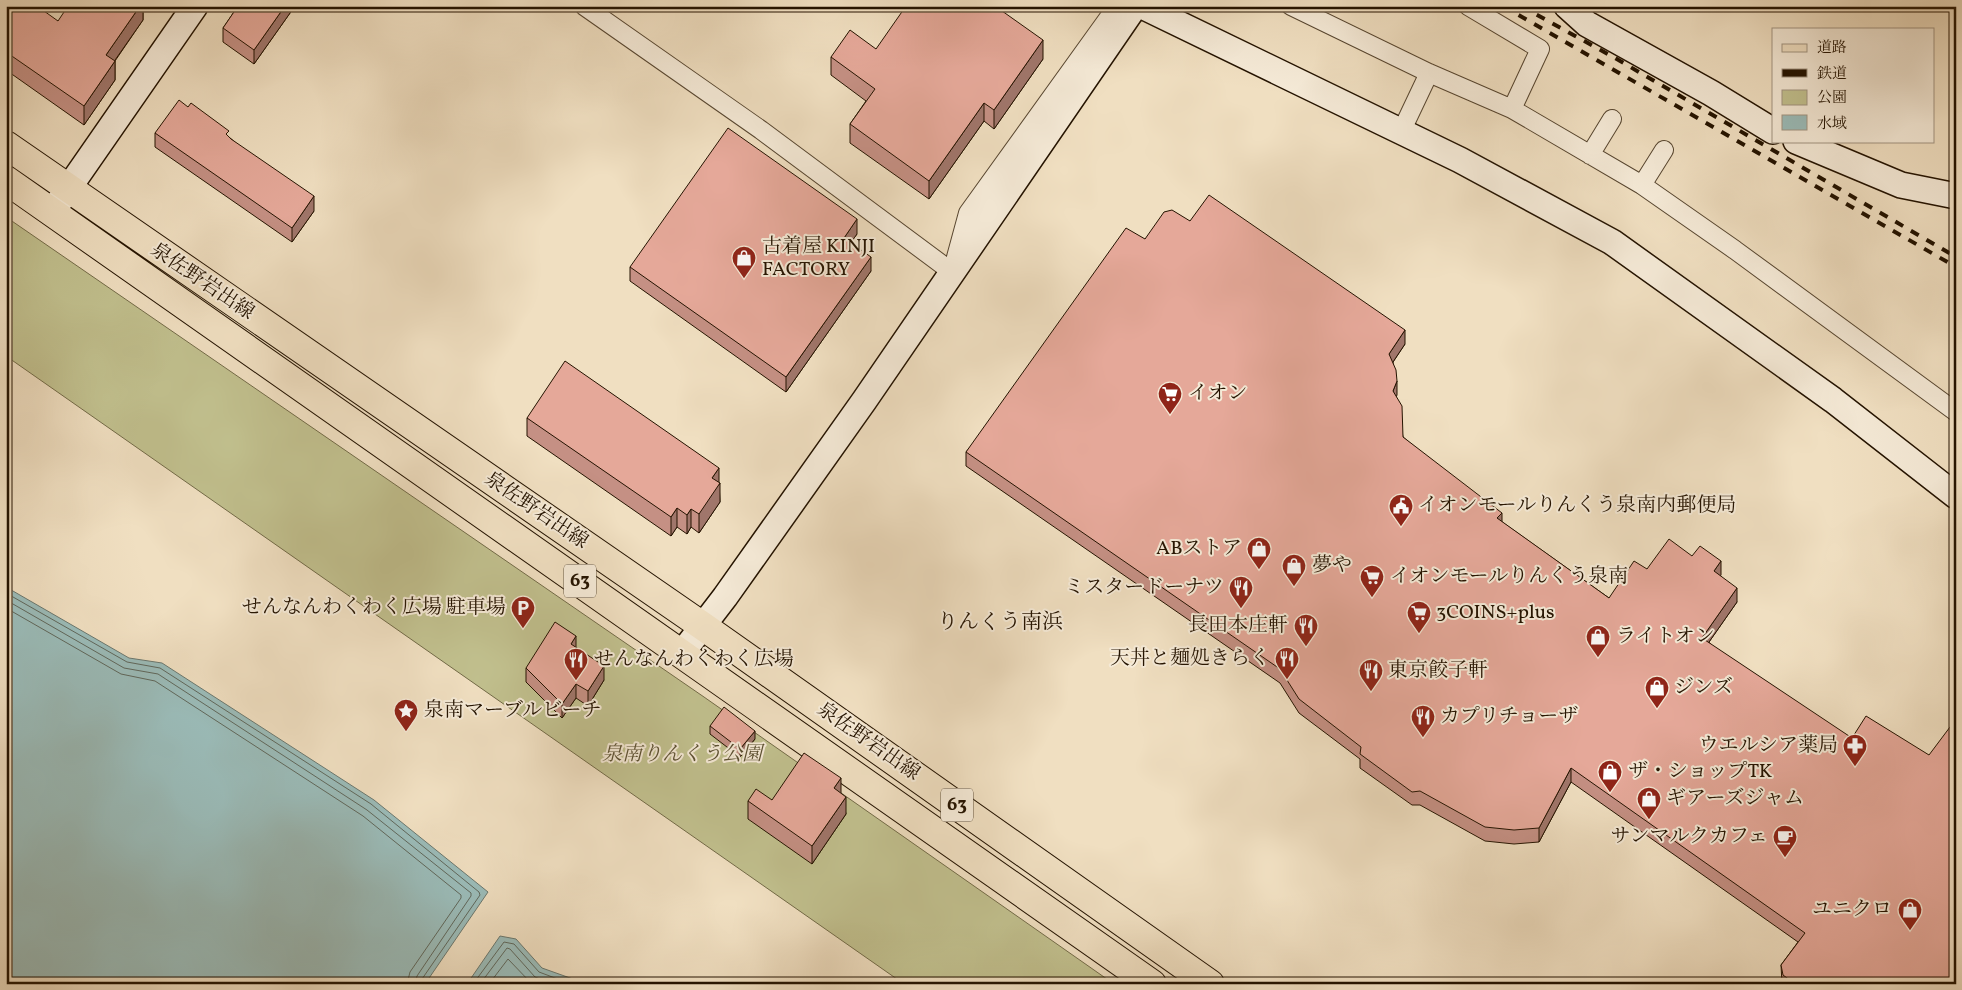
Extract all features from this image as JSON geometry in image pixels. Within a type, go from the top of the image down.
[{"type":"main road","name":"泉佐野岩出線","points":[[6,146],[704,627],[1210,984]]},
{"type":"main road","name":"泉佐野岩出線","points":[[6,180],[1152,984]]},
{"type":"street","points":[[52,212],[195,6]]},
{"type":"street","points":[[584,6],[761,130],[952,272]]},
{"type":"street","points":[[952,272],[968,213],[1117,6]]},
{"type":"street","points":[[682,653],[704,627],[864,401],[1135,6]]},
{"type":"street","points":[[1142,6],[1460,160],[1612,242],[1833,400],[1956,496]]},
{"type":"street","points":[[1291,6],[1429,73],[1512,109],[1642,185],[1735,250],[1956,412]]},
{"type":"street","points":[[1468,6],[1540,48],[1512,109]]},
{"type":"street","points":[[1567,6],[1587,24],[1711,93],[1772,131]]},
{"type":"street","points":[[1401,132],[1429,73]]},
{"type":"street","points":[[1590,155],[1612,119]]},
{"type":"street","points":[[1798,142],[1901,185],[1956,196]]},
{"type":"street","points":[[1642,185],[1664,150]]},
{"type":"green space","name":"泉南りんくう公園","points":[[6,217],[704,697],[1114,984],[904,984],[6,356]]},
{"type":"water","points":[[6,587],[129,658],[162,663],[374,800],[488,892],[425,984],[6,984]]},
{"type":"water","points":[[500,936],[516,939],[542,968],[587,984],[467,984]]},
{"type":"building","points":[[6,6],[37,6],[58,21],[68,6],[140,6],[106,55],[115,61],[84,106],[6,52]]},
{"type":"building","points":[[238,6],[285,6],[254,50],[223,28]]},
{"type":"building","points":[[906,6],[995,6],[1043,40],[994,110],[984,103],[929,181],[850,124],[875,89],[831,57],[850,30],[876,49]]},
{"type":"building","points":[[179,100],[188,107],[191,103],[229,131],[226,134],[231,139],[314,196],[292,228],[155,133]]},
{"type":"building","points":[[728,128],[857,219],[844,238],[871,257],[786,377],[630,267]]},
{"type":"building","name":"イオンモールりんくう泉南","points":[[1209,195],[1405,330],[1389,354],[1396,370],[1397,381],[1393,391],[1402,406],[1403,437],[1502,513],[1497,518],[1609,598],[1634,561],[1647,569],[1669,539],[1692,556],[1700,546],[1721,561],[1714,571],[1737,588],[1702,638],[1852,738],[1866,716],[1929,755],[1956,719],[1956,984],[1795,984],[1783,975],[1781,965],[1805,933],[1571,768],[1539,828],[1514,830],[1485,827],[1420,791],[1412,792],[1360,754],[1361,747],[1299,699],[1280,669],[966,452],[1126,228],[1145,239],[1164,212],[1172,210],[1190,221]]},
{"type":"building","points":[[565,361],[719,468],[712,478],[720,483],[699,514],[691,509],[687,515],[677,508],[671,517],[527,418]]},
{"type":"building","points":[[555,622],[576,636],[571,644],[604,666],[588,691],[576,684],[562,704],[526,668]]},
{"type":"building","points":[[724,707],[755,731],[740,749],[710,726]]},
{"type":"building","points":[[804,753],[841,778],[834,788],[846,797],[812,846],[748,801],[756,789],[772,800]]},
{"type":"railway","points":[[1503,6],[1956,267]]},
{"type":"railway","points":[[1521,6],[1615,58],[1956,257]]},
{"type":"place","name":"古着屋 KINJI FACTORY","points":[[744,279]]},
{"type":"place","name":"イオン","points":[[1170,415]]},
{"type":"place","name":"イオンモールりんくう泉南内郵便局","points":[[1401,527]]},
{"type":"place","name":"ABストア","points":[[1259,570]]},
{"type":"place","name":"夢や","points":[[1294,587]]},
{"type":"place","name":"イオンモールりんくう泉南","points":[[1372,598]]},
{"type":"place","name":"ミスタードーナツ","points":[[1241,609]]},
{"type":"place","name":"せんなんわくわく広場 駐車場","points":[[523,629]]},
{"type":"place","name":"3COINS+plus","points":[[1419,634]]},
{"type":"place","name":"長田本庄軒","points":[[1306,647]]},
{"type":"place","name":"ライトオン","points":[[1598,658]]},
{"type":"place","name":"天丼と麺処きらく","points":[[1287,680]]},
{"type":"place","name":"せんなんわくわく広場","points":[[576,681]]},
{"type":"place","name":"東京餃子軒","points":[[1371,692]]},
{"type":"place","name":"ジンズ","points":[[1657,709]]},
{"type":"place","name":"泉南マーブルビーチ","points":[[406,732]]},
{"type":"place","name":"カプリチョーザ","points":[[1423,738]]},
{"type":"place","name":"ウエルシア薬局","points":[[1855,767]]},
{"type":"place","name":"ザ・ショップTK","points":[[1610,793]]},
{"type":"place","name":"ギアーズジャム","points":[[1649,820]]},
{"type":"place","name":"サンマルクカフェ","points":[[1785,858]]},
{"type":"place","name":"ユニクロ","points":[[1910,931]]},
{"type":"district","name":"りんくう南浜","points":[[1000,622]]}]
